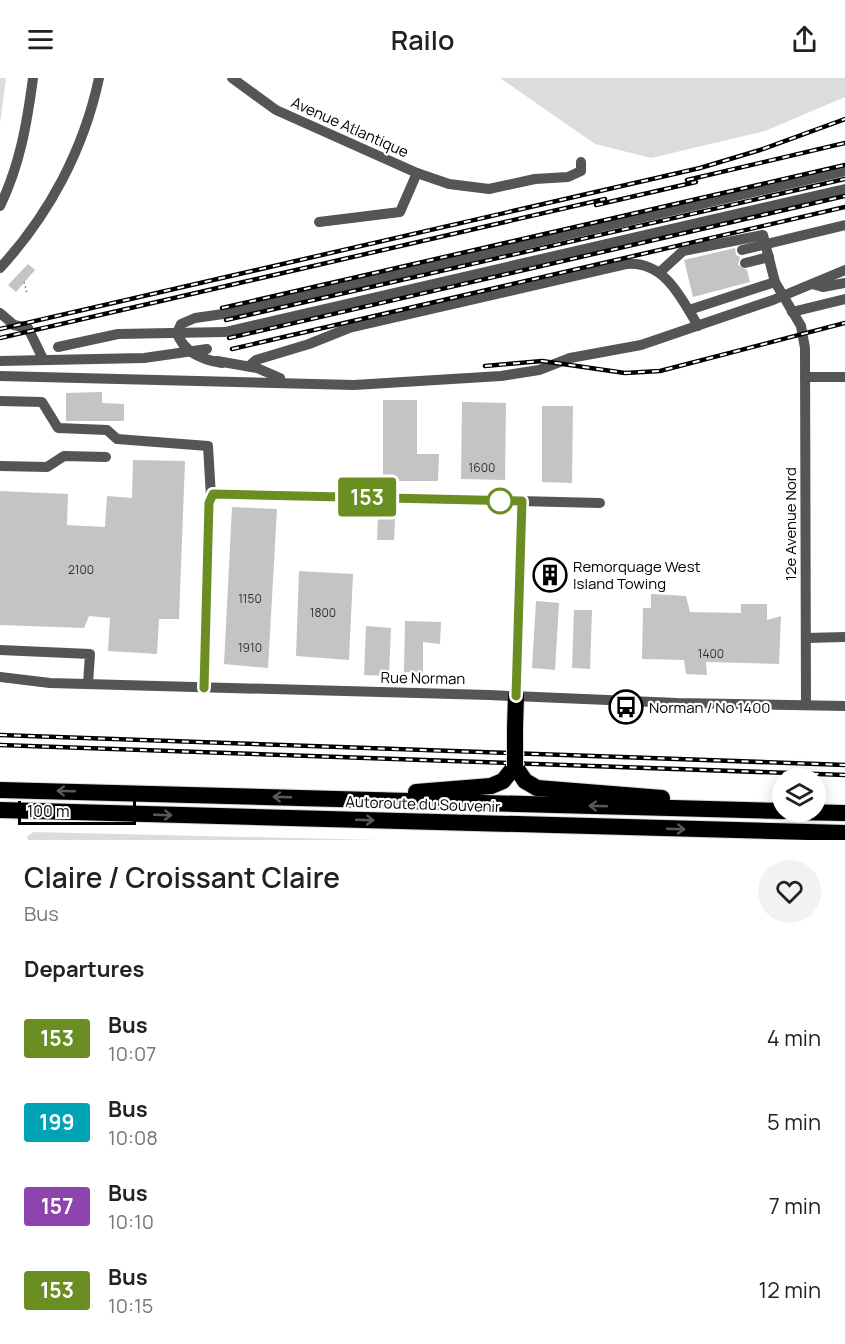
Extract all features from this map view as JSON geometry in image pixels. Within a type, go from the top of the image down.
[{"type":"highway","points":[[341,799],[491,786],[503,781],[514,769],[516,696]]},
{"type":"highway","points":[[514,769],[525,781],[537,788],[604,792],[772,810]]},
{"type":"highway","name":"Autoroute du Souvenir","points":[[0,790],[772,811]]},
{"type":"highway","name":"Autoroute du Souvenir","points":[[0,810],[845,833]]},
{"type":"highway","points":[[826,813],[845,813]]},
{"type":"street","points":[[0,206],[19,155],[33,78]]},
{"type":"street","points":[[0,268],[32,229],[68,167],[83,134],[99,78]]},
{"type":"street","name":"Avenue Atlantique","points":[[232,78],[276,110],[417,173],[405,206],[397,213],[320,222]]},
{"type":"street","points":[[417,173],[449,184],[489,189],[535,179],[574,176],[581,171],[581,162]]},
{"type":"street","points":[[279,383],[280,378],[275,375],[249,366],[222,363],[192,353],[184,346],[177,333],[179,326],[184,321],[223,314],[845,171]]},
{"type":"street","points":[[58,347],[118,334],[207,334],[845,189]]},
{"type":"street","points":[[742,250],[845,225]]},
{"type":"street","points":[[660,272],[682,252],[758,234],[764,236],[775,282],[792,312],[845,299]]},
{"type":"street","points":[[745,263],[769,257]]},
{"type":"street","points":[[249,366],[256,360],[309,344],[342,330],[620,265],[645,264],[660,272],[689,310],[698,326]]},
{"type":"street","points":[[0,376],[279,383],[410,383],[526,372],[548,367],[570,357],[641,345],[782,297],[845,270]]},
{"type":"street","points":[[689,310],[775,282]]},
{"type":"street","points":[[812,284],[823,287],[845,284]]},
{"type":"street","name":"12e Avenue Nord","points":[[792,312],[801,326],[805,343],[806,705]]},
{"type":"street","points":[[0,313],[14,325],[28,328],[43,358]]},
{"type":"street","points":[[222,363],[212,358],[207,349],[207,334],[215,319],[223,314]]},
{"type":"street","points":[[0,361],[43,358],[144,358],[192,353],[207,349]]},
{"type":"street","points":[[805,377],[845,377]]},
{"type":"street","points":[[0,401],[42,402],[58,428],[107,430],[117,439],[208,446],[211,497],[204,688]]},
{"type":"street","points":[[0,466],[47,467],[64,456],[106,457]]},
{"type":"street","points":[[211,497],[220,494],[600,503]]},
{"type":"street","points":[[516,696],[522,501]]},
{"type":"street","points":[[806,638],[845,637]]},
{"type":"street","points":[[0,650],[90,654],[88,684]]},
{"type":"street","name":"Rue Norman","points":[[0,676],[40,682],[88,684],[845,706]]},
{"type":"path","points":[[24,282],[27,293]]},
{"type":"shaded area","points":[[0,78],[6,78],[0,124]]},
{"type":"shaded area","points":[[500,78],[845,78],[845,97],[765,131],[651,158],[595,144]]},
{"type":"shaded area","points":[[34,832],[379,840],[28,840],[27,836]]},
{"type":"building","points":[[735,248],[736,255],[740,257],[738,265],[747,270],[750,282],[693,297],[684,260]]},
{"type":"building","points":[[28,264],[35,270],[16,292],[8,285]]},
{"type":"building","points":[[102,392],[102,403],[124,404],[124,421],[66,421],[66,393]]},
{"type":"building","points":[[383,400],[417,400],[417,454],[439,454],[438,481],[383,481]]},
{"type":"building","points":[[462,402],[506,403],[505,480],[461,479]]},
{"type":"building","points":[[542,406],[573,406],[572,483],[542,482]]},
{"type":"building","points":[[133,460],[185,461],[179,619],[159,619],[157,654],[108,651],[110,618],[89,616],[84,628],[0,625],[0,491],[68,494],[67,525],[105,527],[107,496],[132,498]]},
{"type":"building","points":[[232,507],[277,509],[268,668],[224,664]]},
{"type":"building","points":[[378,518],[395,519],[394,540],[377,540]]},
{"type":"building","name":"Remorquage West Island Towing","points":[[538,568],[563,569],[562,582],[538,581]]},
{"type":"building","points":[[299,571],[353,574],[349,660],[296,656]]},
{"type":"building","points":[[651,594],[686,596],[690,612],[741,613],[741,604],[767,604],[767,620],[781,616],[779,664],[706,662],[707,675],[686,674],[684,660],[642,659],[643,608],[651,608]]},
{"type":"building","points":[[536,601],[559,603],[555,670],[532,668]]},
{"type":"building","points":[[574,610],[592,610],[590,669],[572,668]]},
{"type":"building","points":[[405,621],[441,622],[440,644],[423,642],[423,673],[404,672]]},
{"type":"building","points":[[366,626],[391,628],[389,676],[364,675]]},
{"type":"railway","points":[[0,329],[700,168],[760,150],[845,119]]},
{"type":"railway","points":[[687,180],[845,143]]},
{"type":"railway","points":[[222,308],[845,165]]},
{"type":"railway","points":[[226,320],[845,179]]},
{"type":"railway","points":[[596,205],[696,182]]},
{"type":"railway","points":[[229,338],[845,196]]},
{"type":"railway","points":[[0,338],[605,199]]},
{"type":"railway","points":[[232,349],[845,207]]},
{"type":"railway","points":[[485,366],[542,361],[625,373],[660,371],[845,323]]},
{"type":"railway","points":[[0,735],[845,765]]},
{"type":"railway","points":[[0,745],[845,775]]},
{"type":"bus line","name":"153","points":[[204,688],[209,503],[213,494],[522,501],[516,696]]},
{"type":"place","name":"Remorquage West Island Towing","points":[[550,575]]},
{"type":"place","name":"Norman / No 1400","points":[[626,707]]}]
